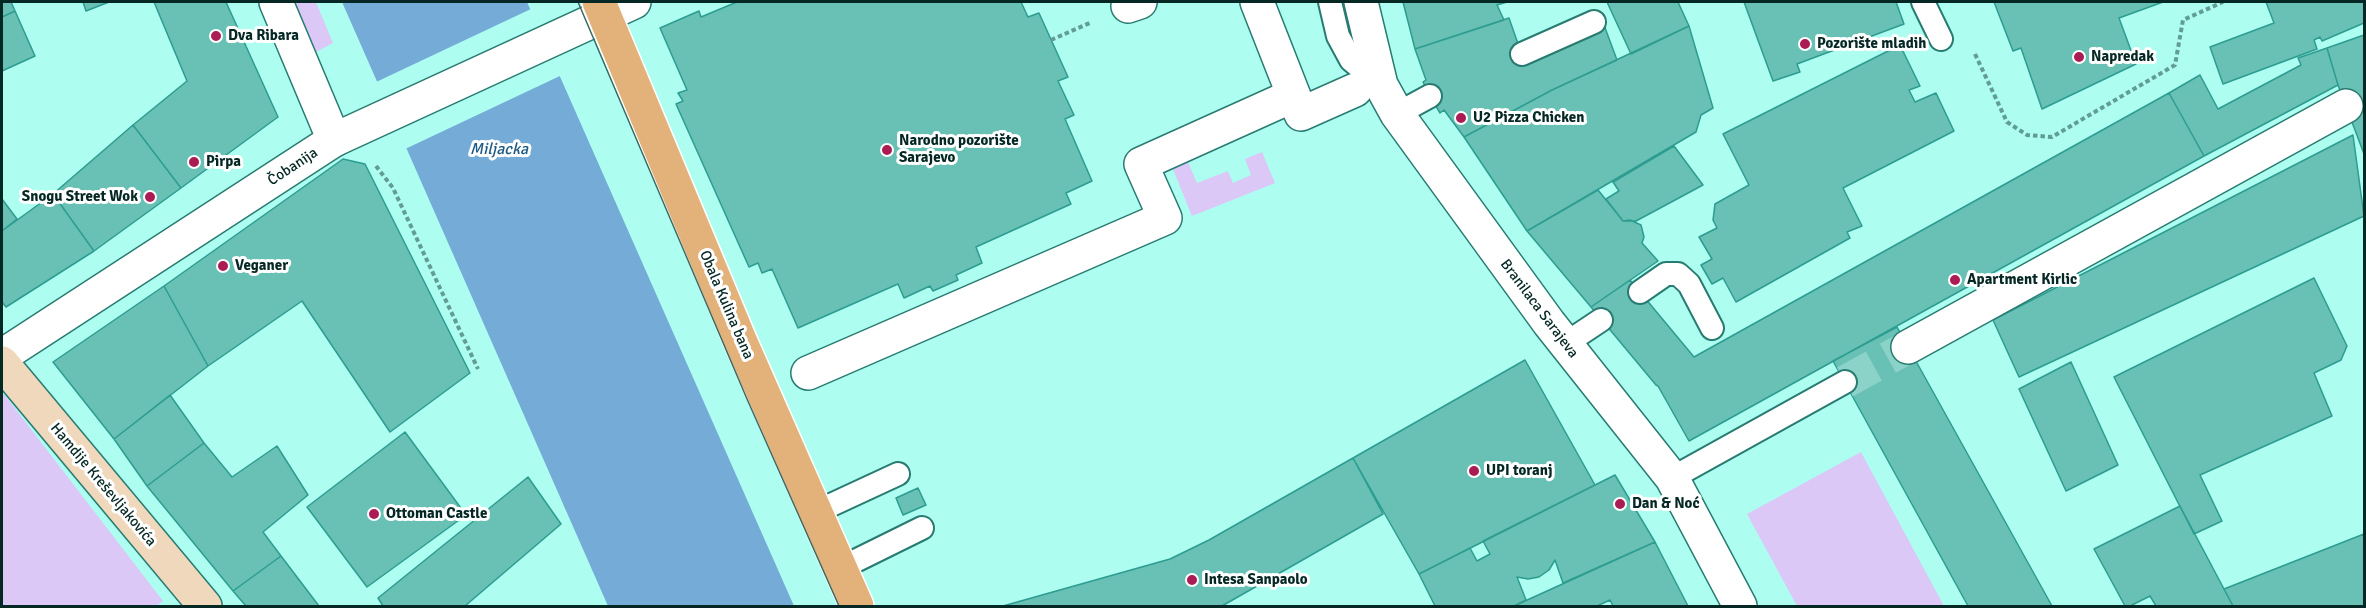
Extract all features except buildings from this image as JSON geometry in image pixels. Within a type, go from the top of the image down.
[{"type":"main road","name":"Obala Kulina bana","points":[[601,8],[741,340],[857,606]]},
{"type":"main road","name":"Hamdije Kreševljakovića","points":[[2,363],[205,606]]},
{"type":"street","points":[[276,2],[348,133]]},
{"type":"street","name":"Čobanija","points":[[2,356],[348,133],[553,39],[601,8],[634,2]]},
{"type":"street","points":[[1257,2],[1300,114],[1368,88]]},
{"type":"street","name":"Branilaca Sarajeva","points":[[1361,2],[1368,88],[1397,114],[1565,344],[1672,478],[1740,606]]},
{"type":"street","points":[[808,373],[1165,218],[1141,164],[1292,96]]},
{"type":"street","points":[[1908,347],[2346,106]]},
{"type":"lane","points":[[1330,2],[1338,36],[1368,88]]},
{"type":"lane","points":[[1923,2],[1941,39]]},
{"type":"lane","points":[[1522,54],[1594,22]]},
{"type":"lane","points":[[1397,114],[1430,96]]},
{"type":"lane","points":[[1640,292],[1666,274],[1678,274],[1689,284],[1712,328]]},
{"type":"lane","points":[[1565,344],[1601,320]]},
{"type":"lane","points":[[1672,478],[1845,382]]},
{"type":"lane","points":[[816,512],[898,474]]},
{"type":"lane","points":[[841,568],[922,528]]},
{"type":"path","points":[[1974,51],[2007,122],[2027,135],[2052,137],[2175,65],[2183,20],[2223,2]]},
{"type":"path","points":[[348,133],[393,188],[478,369]]},
{"type":"shaded area","points":[[295,2],[316,2],[333,43],[316,52]]},
{"type":"shaded area","points":[[1262,152],[1275,183],[1192,216],[1170,162],[1185,155],[1197,183],[1228,171],[1233,183],[1251,175],[1245,159]]},
{"type":"shaded area","points":[[4,394],[163,601],[156,606],[2,606],[2,396]]},
{"type":"shaded area","points":[[1861,452],[1944,606],[1797,606],[1747,514]]},
{"type":"water","name":"Miljacka","points":[[342,2],[527,2],[794,606],[608,606]]},
{"type":"pier","points":[[533,8],[562,75],[403,150],[374,83]]},
{"type":"tunnel","points":[[1845,382],[1908,347]]},
{"type":"tram line","points":[[578,2],[747,399],[839,606]]},
{"type":"place","name":"Dva Ribara","points":[[216,36]]},
{"type":"place","name":"Pozorište mladih","points":[[1805,44]]},
{"type":"place","name":"Napredak","points":[[2079,57]]},
{"type":"place","name":"U2 Pizza Chicken","points":[[1461,118]]},
{"type":"place","name":"Narodno pozorište Sarajevo","points":[[887,150]]},
{"type":"place","name":"Pirpa","points":[[194,162]]},
{"type":"place","name":"Snogu Street Wok","points":[[150,197]]},
{"type":"place","name":"Veganer","points":[[223,266]]},
{"type":"place","name":"Apartment Kirlic","points":[[1955,280]]},
{"type":"place","name":"UPI toranj","points":[[1474,471]]},
{"type":"place","name":"Dan & Noć","points":[[1620,504]]},
{"type":"place","name":"Ottoman Castle","points":[[374,514]]},
{"type":"place","name":"Intesa Sanpaolo","points":[[1192,580]]}]
